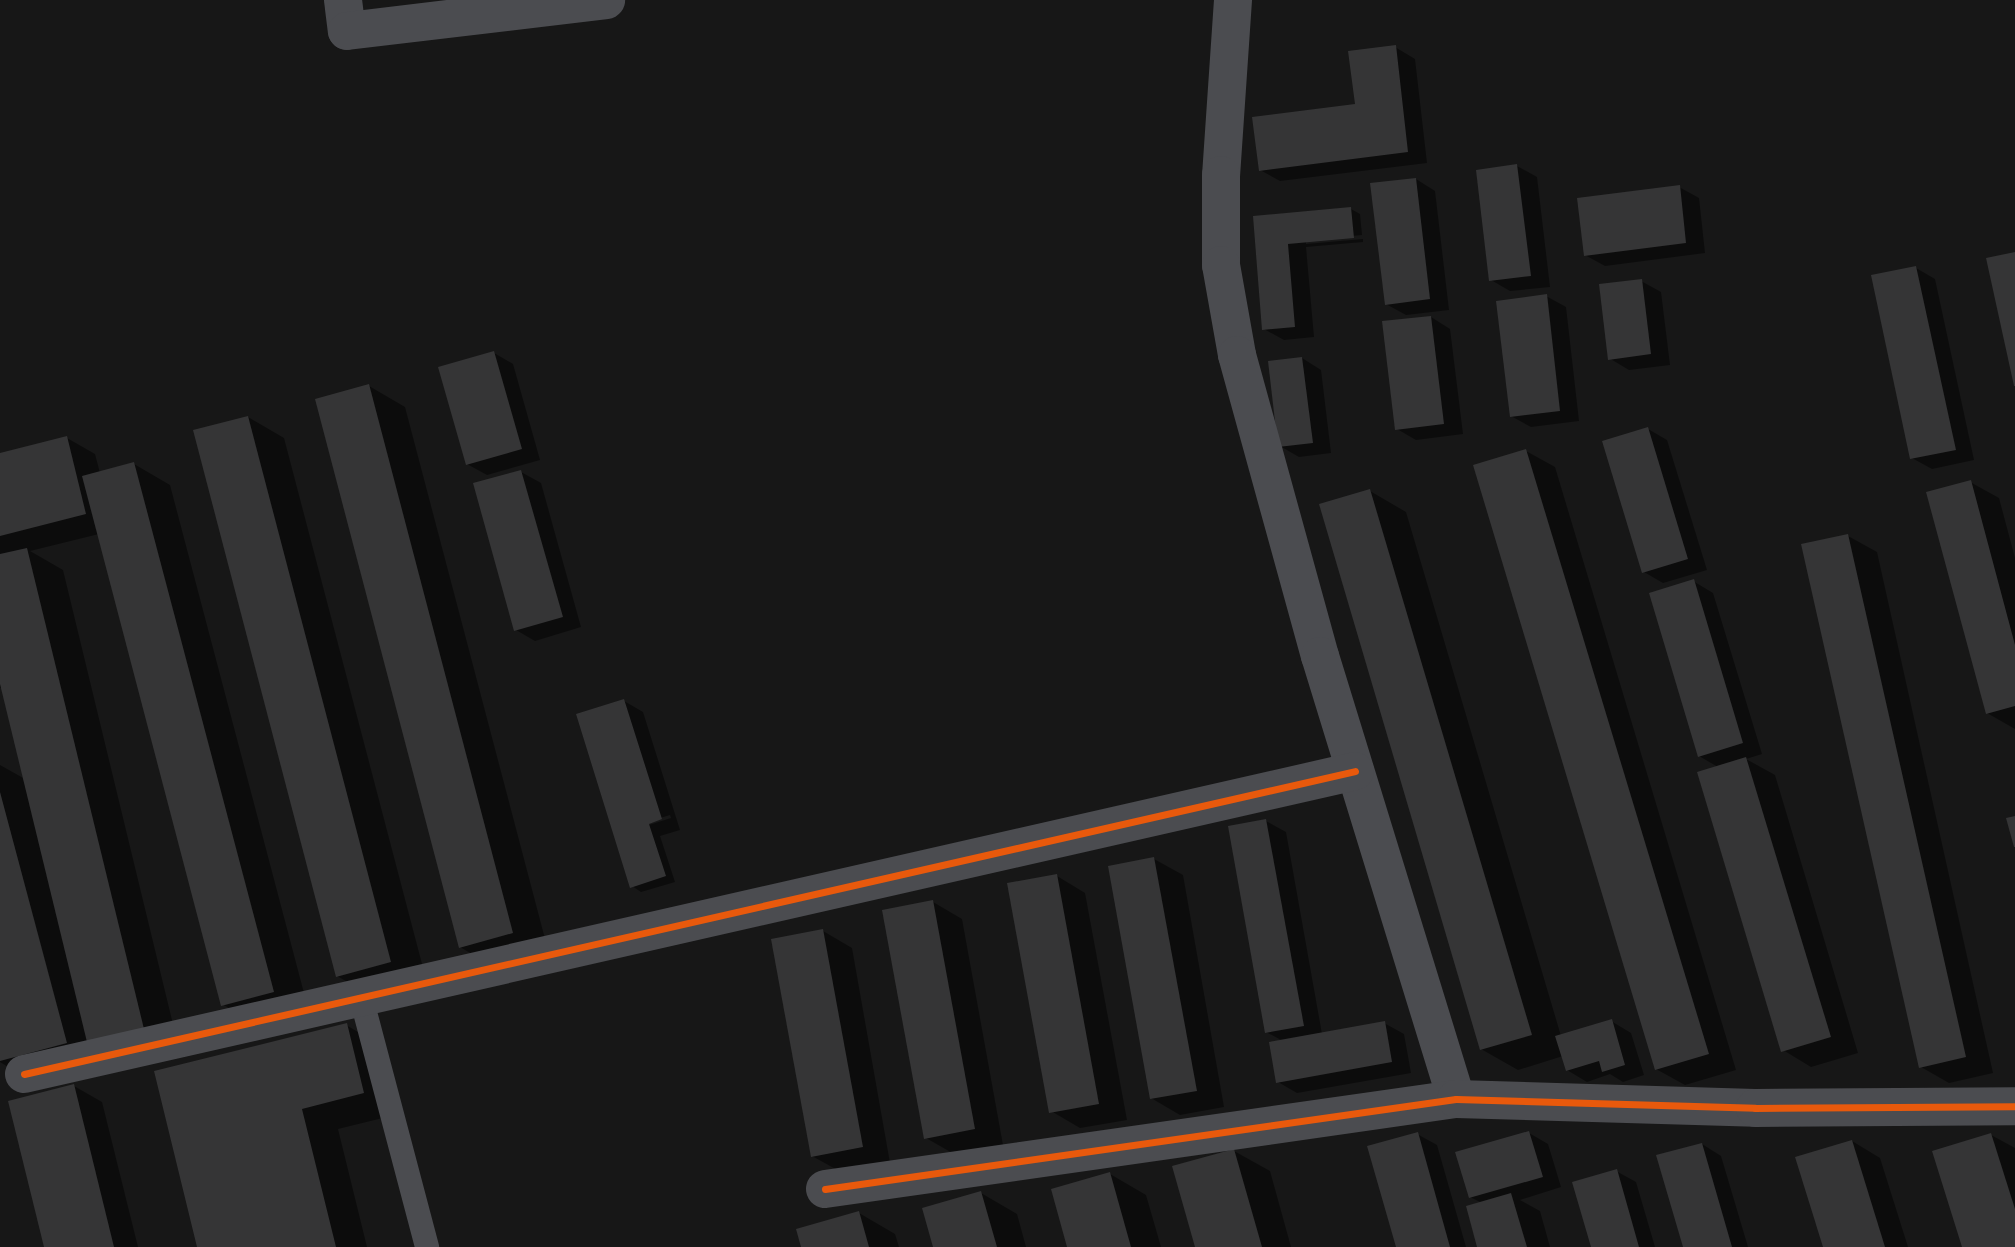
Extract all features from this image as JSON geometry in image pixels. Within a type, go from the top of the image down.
[{"type":"street","points":[[343,0],[347,31],[606,0]]},
{"type":"street","points":[[1233,0],[1221,175],[1221,265],[1237,355],[1355,771],[1455,1099]]},
{"type":"street","points":[[24,1074],[1355,771]]},
{"type":"street","points":[[825,1189],[1455,1099],[1755,1108],[2015,1105]]},
{"type":"lane","points":[[361,997],[427,1247]]},
{"type":"building","points":[[1396,45],[1408,152],[1259,171],[1252,117],[1355,104],[1348,51]]},
{"type":"building","points":[[1517,164],[1531,276],[1489,281],[1476,170]]},
{"type":"building","points":[[1416,178],[1430,299],[1385,305],[1370,183]]},
{"type":"building","points":[[1680,185],[1686,243],[1584,256],[1577,198]]},
{"type":"building","points":[[1351,207],[1354,238],[1288,244],[1295,327],[1262,330],[1253,216]]},
{"type":"building","points":[[2015,252],[2015,386],[2014,386],[1986,258]]},
{"type":"building","points":[[1916,266],[1956,450],[1910,459],[1871,275]]},
{"type":"building","points":[[1642,279],[1651,354],[1608,360],[1599,284]]},
{"type":"building","points":[[1547,294],[1560,411],[1510,417],[1496,301]]},
{"type":"building","points":[[1431,316],[1444,424],[1395,430],[1382,321]]},
{"type":"building","points":[[494,351],[522,449],[466,465],[438,367]]},
{"type":"building","points":[[1302,357],[1313,443],[1278,447],[1268,361]]},
{"type":"building","points":[[369,384],[513,933],[459,948],[315,399]]},
{"type":"building","points":[[248,416],[391,962],[336,977],[193,430]]},
{"type":"building","points":[[1648,427],[1688,559],[1642,573],[1602,441]]},
{"type":"building","points":[[67,436],[86,514],[0,536],[0,453]]},
{"type":"building","points":[[1526,449],[1709,1054],[1655,1070],[1473,465]]},
{"type":"building","points":[[134,462],[274,992],[221,1006],[82,476]]},
{"type":"building","points":[[521,470],[563,617],[514,631],[473,483]]},
{"type":"building","points":[[1971,480],[2015,645],[2015,706],[1986,714],[1926,492]]},
{"type":"building","points":[[1370,489],[1532,1035],[1480,1050],[1319,504]]},
{"type":"building","points":[[1848,534],[1966,1057],[1919,1068],[1801,544]]},
{"type":"building","points":[[27,548],[144,1029],[87,1042],[0,684],[0,554]]},
{"type":"building","points":[[1694,579],[1743,743],[1698,757],[1649,593]]},
{"type":"building","points":[[624,699],[662,819],[649,824],[666,876],[630,888],[576,714]]},
{"type":"building","points":[[1746,757],[1831,1037],[1781,1052],[1697,772]]},
{"type":"building","points":[[0,792],[67,1043],[0,1061]]},
{"type":"building","points":[[2015,816],[2015,847],[2014,847],[2006,818]]},
{"type":"building","points":[[1266,819],[1304,1026],[1265,1033],[1228,826]]},
{"type":"building","points":[[1154,857],[1197,1091],[1150,1099],[1108,866]]},
{"type":"building","points":[[1057,874],[1099,1104],[1049,1113],[1007,883]]},
{"type":"building","points":[[933,900],[975,1129],[924,1139],[882,910]]},
{"type":"building","points":[[823,929],[863,1147],[811,1157],[771,939]]},
{"type":"building","points":[[1612,1019],[1625,1065],[1602,1072],[1599,1061],[1566,1071],[1555,1036]]},
{"type":"building","points":[[1385,1021],[1392,1062],[1276,1083],[1269,1042]]},
{"type":"building","points":[[347,1023],[364,1093],[302,1109],[336,1247],[197,1247],[154,1071]]},
{"type":"building","points":[[74,1084],[114,1247],[44,1247],[8,1101]]},
{"type":"building","points":[[1529,1131],[1543,1177],[1469,1198],[1455,1152]]},
{"type":"building","points":[[1418,1132],[1450,1247],[1396,1247],[1367,1146]]},
{"type":"building","points":[[1991,1133],[2015,1209],[2015,1247],[1962,1247],[1932,1151]]},
{"type":"building","points":[[1852,1140],[1885,1247],[1823,1247],[1795,1157]]},
{"type":"building","points":[[1702,1143],[1732,1247],[1683,1247],[1656,1155]]},
{"type":"building","points":[[1234,1149],[1262,1247],[1195,1247],[1172,1166]]},
{"type":"building","points":[[1617,1169],[1639,1247],[1591,1247],[1572,1182]]},
{"type":"building","points":[[1110,1172],[1131,1247],[1067,1247],[1051,1189]]},
{"type":"building","points":[[981,1191],[997,1247],[933,1247],[922,1208]]},
{"type":"building","points":[[1511,1193],[1527,1247],[1477,1247],[1466,1206]]},
{"type":"building","points":[[859,1211],[869,1247],[801,1247],[796,1229]]},
{"type":"cycle path","points":[[24,1074],[1355,771]]},
{"type":"cycle path","points":[[825,1189],[1456,1099],[1755,1108],[2015,1106]]}]
